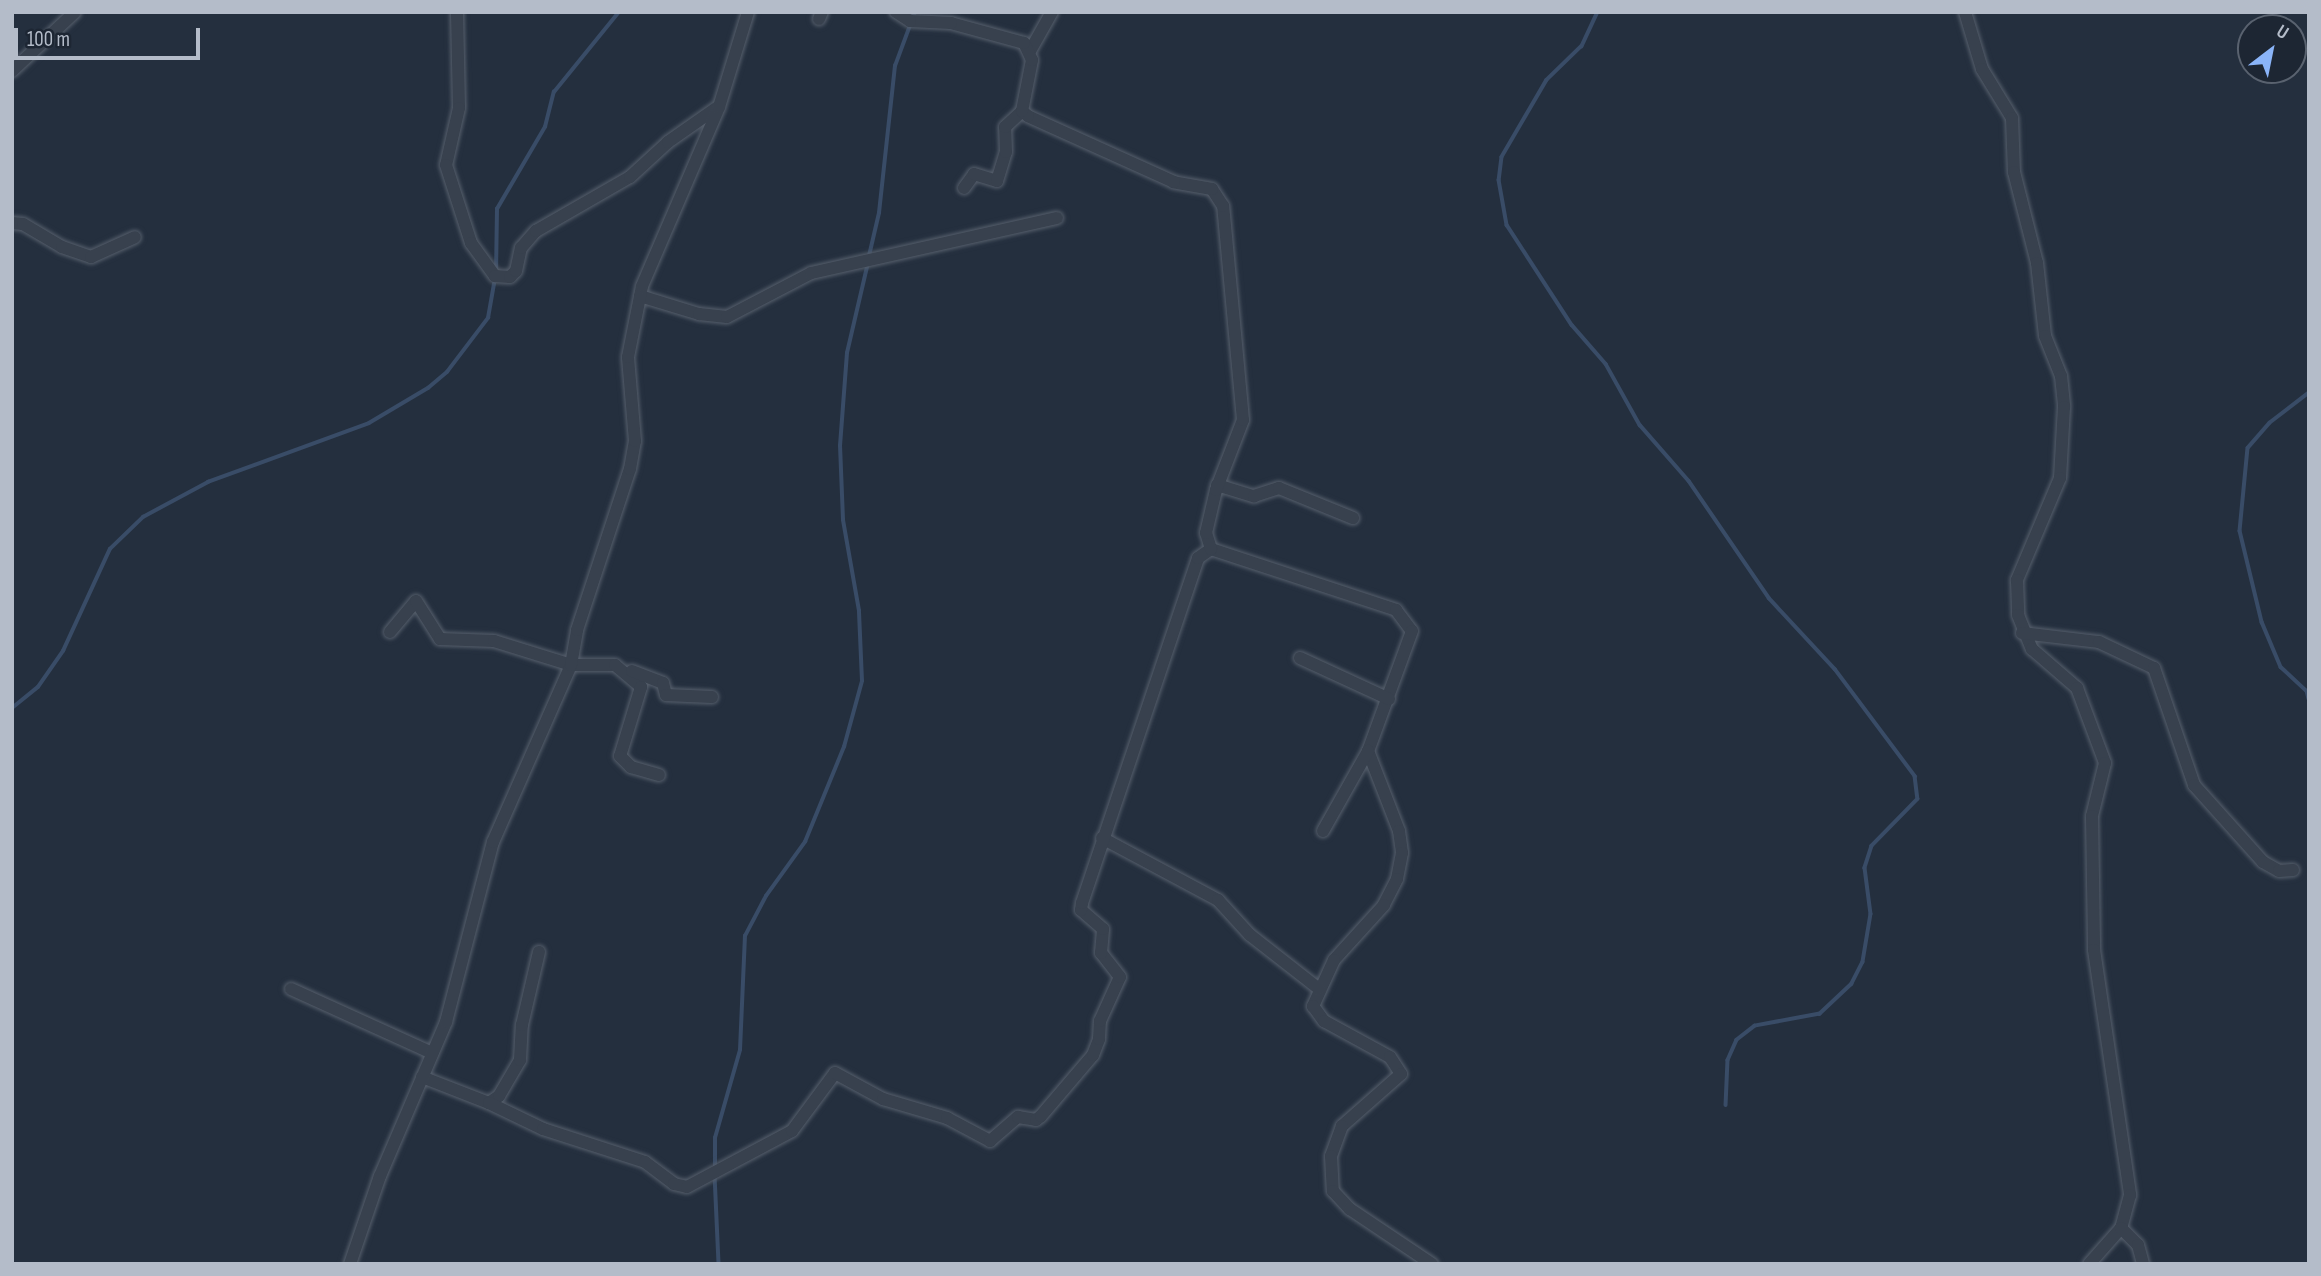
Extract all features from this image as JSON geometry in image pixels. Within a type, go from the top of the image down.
[{"type":"street","points":[[12,71],[75,12]]},
{"type":"street","points":[[457,12],[459,108],[446,166],[471,243],[495,276],[510,277],[516,271],[521,248],[536,230],[630,177],[668,142],[719,107]]},
{"type":"street","points":[[350,1264],[380,1176],[446,1022],[493,842],[570,665],[577,630],[632,459],[635,422],[628,357],[640,296],[650,261],[719,107],[748,12]]},
{"type":"street","points":[[896,12],[910,21],[951,23],[1015,38],[1030,51]]},
{"type":"street","points":[[964,188],[974,174],[997,181],[1006,152],[1005,127],[1022,111],[1030,51],[1052,12]]},
{"type":"street","points":[[1965,12],[1982,69],[2012,118],[2014,172],[2037,263],[2045,335],[2061,376],[2060,478],[2017,580],[2015,597],[2022,634],[2032,649],[2077,688],[2105,763],[2092,816],[2094,950],[2116,1083],[2118,1130],[2130,1178],[2129,1209],[2121,1228],[2088,1264]]},
{"type":"street","points":[[1022,111],[1105,154],[1174,182],[1205,187],[1219,195],[1245,406],[1217,485],[1206,533],[1211,549]]},
{"type":"street","points":[[640,296],[699,314],[727,317],[811,274],[1057,218]]},
{"type":"street","points":[[12,223],[23,224],[62,247],[91,257],[135,237]]},
{"type":"street","points":[[1217,485],[1254,496],[1279,488],[1353,518]]},
{"type":"street","points":[[1211,549],[1361,596],[1405,618],[1412,631],[1409,647],[1368,751],[1323,831]]},
{"type":"street","points":[[422,1077],[489,1103],[543,1129],[654,1166],[679,1187],[694,1185],[792,1131],[835,1073],[883,1099],[947,1118],[990,1141],[1021,1115],[1036,1120],[1093,1055],[1099,1039],[1100,1021],[1120,978],[1101,953],[1102,929],[1081,910],[1102,838],[1198,558],[1211,549]]},
{"type":"street","points":[[390,632],[416,601],[440,639],[494,641],[570,665],[615,664],[662,682],[666,695],[712,697]]},
{"type":"street","points":[[2022,634],[2099,642],[2154,668],[2194,785],[2263,862],[2279,871],[2293,870]]},
{"type":"street","points":[[1300,658],[1389,699]]},
{"type":"street","points":[[615,664],[641,687],[620,756],[631,767],[659,775]]},
{"type":"street","points":[[1368,751],[1399,831],[1400,864],[1384,905],[1348,941],[1319,989],[1316,1014],[1390,1057],[1401,1074],[1342,1126],[1331,1156],[1333,1191],[1350,1209],[1432,1264]]},
{"type":"street","points":[[1102,838],[1218,900],[1250,934],[1319,989]]},
{"type":"street","points":[[489,1103],[499,1097],[520,1060],[522,1025],[539,951]]},
{"type":"street","points":[[291,989],[432,1053]]},
{"type":"street","points":[[2121,1228],[2138,1245],[2143,1264]]},
{"type":"waterway","points":[[496,273],[497,209],[545,127],[554,92],[619,12]]},
{"type":"waterway","points":[[869,256],[879,213],[895,66],[915,12]]},
{"type":"waterway","points":[[1598,12],[1582,46],[1547,80],[1502,157],[1499,180],[1507,225],[1572,325],[1606,364],[1640,425],[1689,481],[1769,598],[1835,669],[1915,776],[1918,799],[1872,846],[1865,868],[1871,914],[1863,962],[1852,984],[1820,1014],[1755,1026],[1737,1040],[1728,1060],[1726,1105]]},
{"type":"waterway","points":[[715,1168],[715,1138],[740,1050],[745,936],[766,896],[805,842],[844,747],[862,681],[859,611],[843,520],[840,446],[847,353],[868,263]]},
{"type":"waterway","points":[[12,708],[38,687],[63,651],[110,549],[143,517],[208,482],[369,423],[428,388],[447,372],[488,318],[495,280]]},
{"type":"waterway","points":[[2309,393],[2270,423],[2248,448],[2240,531],[2262,622],[2281,667],[2307,691],[2309,699]]},
{"type":"waterway","points":[[715,1175],[719,1264]]}]
